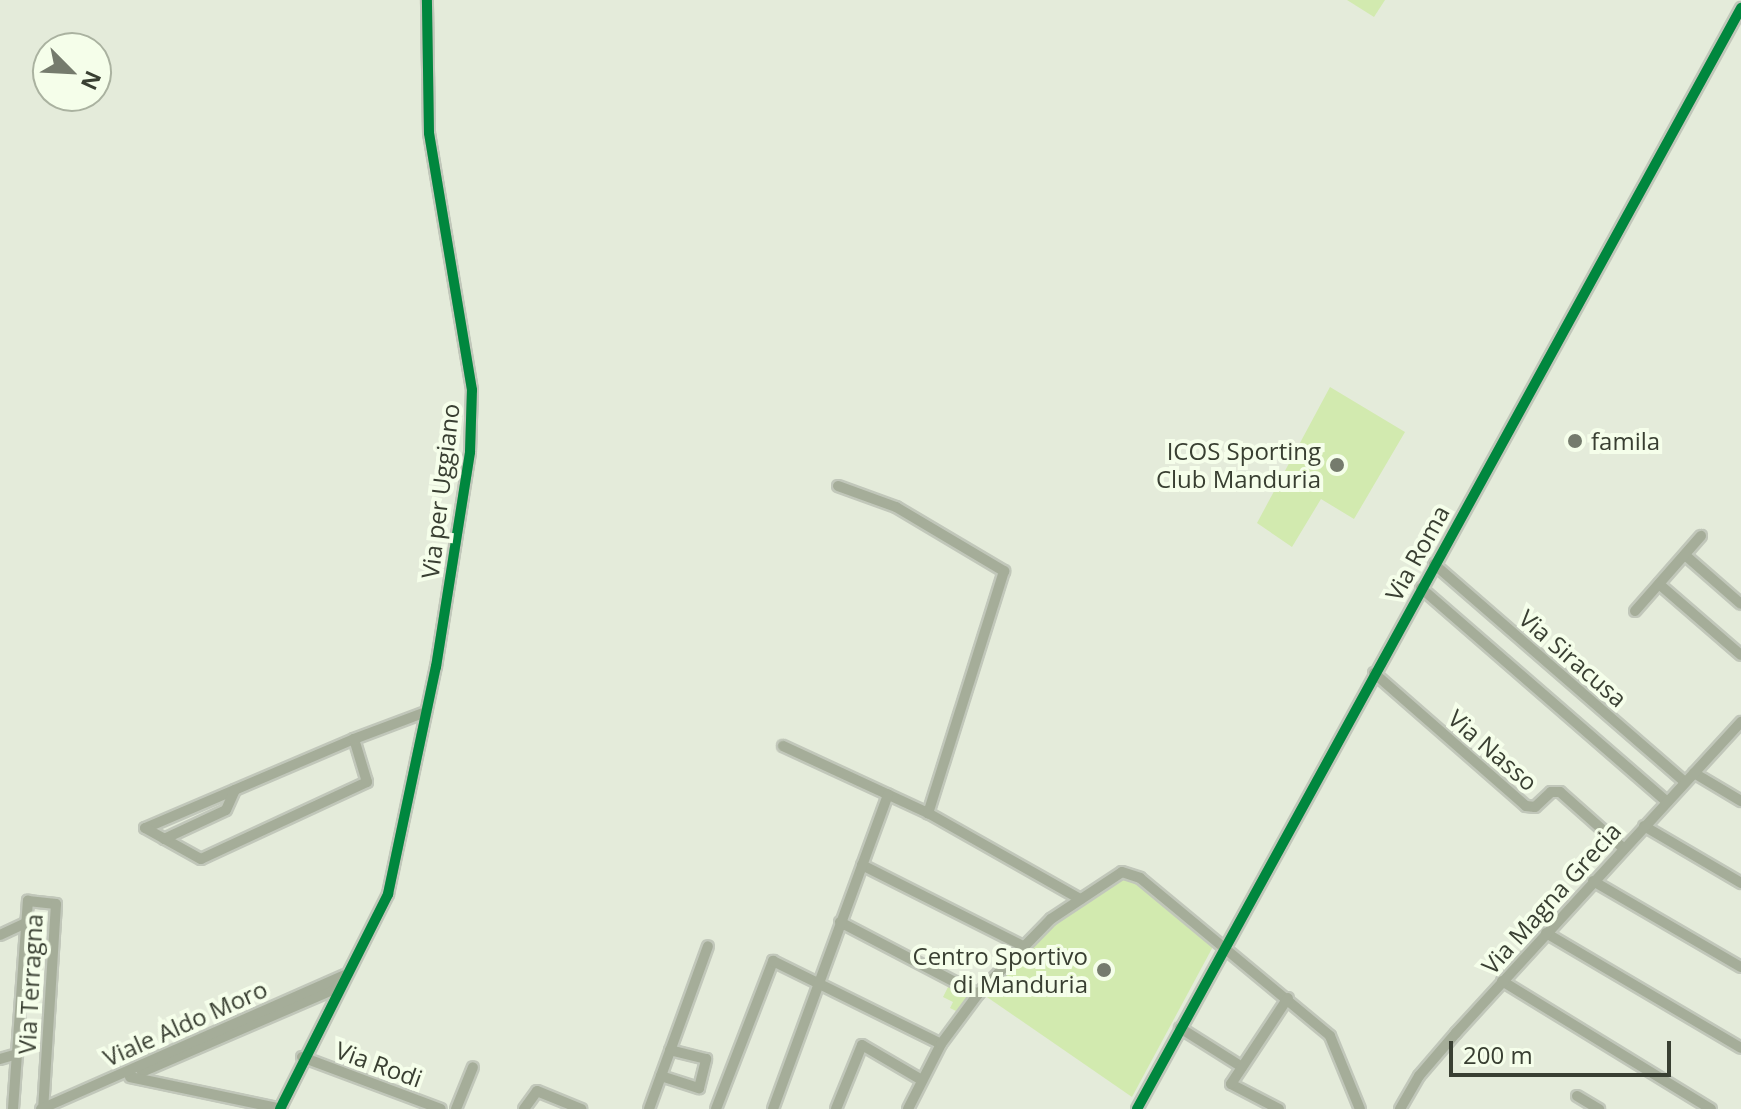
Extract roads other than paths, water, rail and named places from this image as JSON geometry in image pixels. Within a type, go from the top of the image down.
[{"type":"street","name":"Via per Uggiano","points":[[338,987],[388,894],[426,712],[474,421],[434,185],[427,0]]},
{"type":"street","name":"Via Roma","points":[[1137,1109],[1224,945],[1738,12],[1739,0]]},
{"type":"street","points":[[838,486],[896,507],[1004,571],[928,813]]},
{"type":"street","points":[[1635,611],[1701,536]]},
{"type":"street","points":[[1685,555],[1741,604]]},
{"type":"street","name":"Via Siracusa","points":[[1434,564],[1685,782]]},
{"type":"street","points":[[1659,584],[1741,655]]},
{"type":"street","points":[[1421,588],[1667,802]]},
{"type":"street","name":"Via Nasso","points":[[1374,673],[1526,806],[1535,807],[1551,792],[1560,792],[1623,848]]},
{"type":"street","points":[[354,739],[367,782],[201,859],[145,828],[354,739],[426,712]]},
{"type":"street","name":"Via Magna Grecia","points":[[1400,1109],[1419,1076],[1502,981],[1740,726]]},
{"type":"street","points":[[783,746],[928,813],[1080,899]]},
{"type":"street","points":[[1694,773],[1741,801]]},
{"type":"street","points":[[164,839],[226,810],[235,790]]},
{"type":"street","points":[[773,1109],[888,794]]},
{"type":"street","points":[[1644,826],[1741,883]]},
{"type":"street","points":[[862,865],[1023,946]]},
{"type":"street","points":[[908,1109],[941,1044],[978,994],[1023,946],[1109,878],[1134,873],[1330,1036],[1360,1109]]},
{"type":"street","points":[[1593,881],[1741,967]]},
{"type":"street","name":"Via Terragna","points":[[13,1109],[28,901],[56,904],[43,1109]]},
{"type":"street","points":[[840,922],[978,994]]},
{"type":"street","points":[[0,935],[26,923]]},
{"type":"street","points":[[1546,933],[1741,1048]]},
{"type":"street","points":[[649,1109],[708,946]]},
{"type":"street","points":[[716,1109],[771,963],[780,961],[941,1044]]},
{"type":"street","name":"Viale Aldo Moro","points":[[43,1109],[345,975]]},
{"type":"street","points":[[1502,981],[1711,1109]]},
{"type":"street","points":[[130,1077],[281,1109],[302,1057],[338,987]]},
{"type":"street","name":"Viale Aldo Moro","points":[[56,1109],[338,987]]},
{"type":"street","points":[[1279,1109],[1231,1084],[1288,998]]},
{"type":"street","points":[[1180,1028],[1242,1067]]},
{"type":"street","points":[[836,1109],[862,1045],[922,1080]]},
{"type":"street","points":[[661,1076],[699,1088],[706,1059],[670,1050]]},
{"type":"street","points":[[0,1059],[17,1054]]},
{"type":"street","name":"Via Rodi","points":[[302,1057],[441,1109]]},
{"type":"street","points":[[456,1109],[473,1067]]},
{"type":"street","points":[[524,1109],[537,1091],[581,1109]]},
{"type":"street","points":[[1577,1096],[1599,1109]]},
{"type":"street","points":[[223,1109],[226,1097]]},
{"type":"place","name":"famila","points":[[1575,441]]},
{"type":"place","name":"ICOS Sporting Club Manduria","points":[[1337,465]]},
{"type":"place","name":"Centro Sportivo di Manduria","points":[[1104,970]]}]
